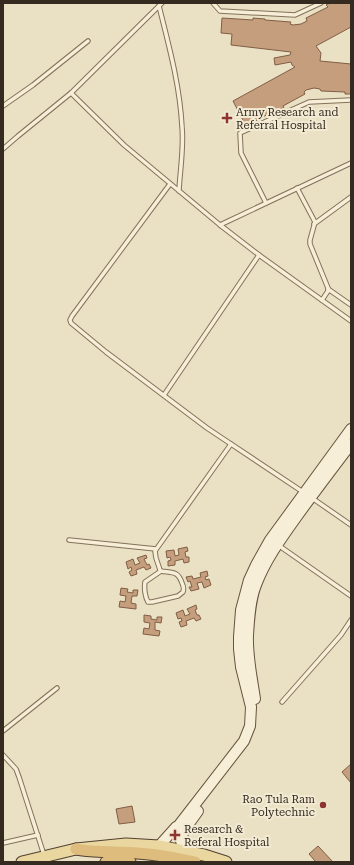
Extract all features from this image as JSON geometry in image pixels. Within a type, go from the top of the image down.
[{"type":"highway","points":[[76,849],[130,862]]},
{"type":"highway","points":[[105,857],[116,852],[160,855],[195,862]]},
{"type":"main road","points":[[159,846],[181,829],[226,769],[244,741],[250,726],[253,710],[249,700],[240,659],[239,637],[241,610],[249,580],[256,565],[307,495],[351,429]]},
{"type":"main road","points":[[307,495],[351,444]]},
{"type":"main road","points":[[181,829],[181,841],[185,851]]},
{"type":"main road","points":[[22,862],[76,849],[126,844],[159,846],[204,855],[226,862]]},
{"type":"lane","points":[[213,3],[220,12],[295,15],[321,3]]},
{"type":"lane","points":[[3,150],[71,93],[160,5]]},
{"type":"lane","points":[[160,5],[176,79],[182,116],[179,191]]},
{"type":"lane","points":[[3,106],[33,85],[88,41]]},
{"type":"lane","points":[[71,93],[124,145],[220,225],[351,321]]},
{"type":"lane","points":[[266,203],[241,153],[240,133],[309,102],[351,100]]},
{"type":"lane","points":[[220,225],[351,163]]},
{"type":"lane","points":[[170,184],[72,316],[70,320],[71,323],[106,352],[207,428],[351,525]]},
{"type":"lane","points":[[297,188],[313,218],[314,224],[310,242],[328,289],[351,305]]},
{"type":"lane","points":[[314,224],[351,197]]},
{"type":"lane","points":[[164,395],[259,255]]},
{"type":"lane","points":[[322,300],[328,289]]},
{"type":"lane","points":[[161,571],[155,554],[156,549],[231,444]]},
{"type":"lane","points":[[69,540],[156,549]]},
{"type":"lane","points":[[273,542],[351,596]]},
{"type":"lane","points":[[161,571],[179,575],[183,586],[183,592],[178,596],[148,602],[146,599],[144,586],[145,582],[161,571]]},
{"type":"lane","points":[[282,702],[341,635],[351,620]]},
{"type":"lane","points":[[3,731],[57,688]]},
{"type":"lane","points":[[3,755],[16,769],[44,856]]},
{"type":"lane","points":[[3,843],[38,835]]},
{"type":"building","points":[[330,3],[351,3],[351,27],[316,46],[321,53],[320,61],[351,64],[351,94],[345,94],[345,92],[321,91],[320,89],[314,88],[306,90],[304,92],[305,94],[283,106],[284,108],[273,114],[272,112],[246,126],[233,101],[295,67],[291,62],[275,65],[274,58],[290,55],[291,52],[231,45],[232,34],[221,33],[222,18],[253,20],[253,18],[291,22],[290,24],[293,25],[301,24],[307,21],[306,18],[328,7],[326,5]]},
{"type":"building","points":[[187,547],[188,551],[185,552],[186,557],[189,557],[189,562],[184,563],[183,559],[175,561],[175,565],[168,566],[168,561],[171,560],[170,557],[167,558],[166,551],[174,550],[175,556],[179,555],[178,549]]},
{"type":"building","points":[[146,555],[147,558],[144,559],[147,565],[149,564],[151,568],[146,570],[144,567],[136,570],[137,574],[131,576],[129,572],[132,570],[131,567],[128,569],[126,562],[133,559],[135,565],[140,563],[137,558]]},
{"type":"building","points":[[207,571],[208,576],[205,577],[206,580],[209,579],[211,585],[204,588],[202,582],[197,583],[199,589],[191,591],[189,587],[192,587],[190,581],[188,582],[186,577],[192,576],[193,579],[201,577],[200,573]]},
{"type":"building","points":[[121,588],[128,589],[127,592],[133,593],[133,590],[138,590],[137,596],[132,596],[131,603],[136,604],[136,609],[119,607],[120,601],[125,602],[126,596],[120,595]]},
{"type":"building","points":[[196,605],[197,609],[195,610],[201,619],[196,621],[194,618],[186,621],[187,625],[181,627],[179,622],[182,621],[181,618],[178,619],[176,613],[183,610],[185,616],[190,614],[187,609]]},
{"type":"building","points":[[144,615],[151,616],[151,619],[157,620],[157,617],[162,617],[161,623],[155,622],[155,630],[160,631],[159,636],[143,634],[144,628],[149,629],[150,623],[144,622]]},
{"type":"building","points":[[351,764],[351,783],[342,772]]},
{"type":"building","points":[[132,806],[135,822],[119,824],[116,809]]},
{"type":"building","points":[[318,846],[333,862],[316,862],[309,854]]},
{"type":"place","name":"Army Research and Referral Hospital","points":[[227,118]]},
{"type":"place","name":"Rao Tula Ram Polytechnic","points":[[323,805]]},
{"type":"place","name":"Research & Referal Hospital","points":[[175,835]]}]
